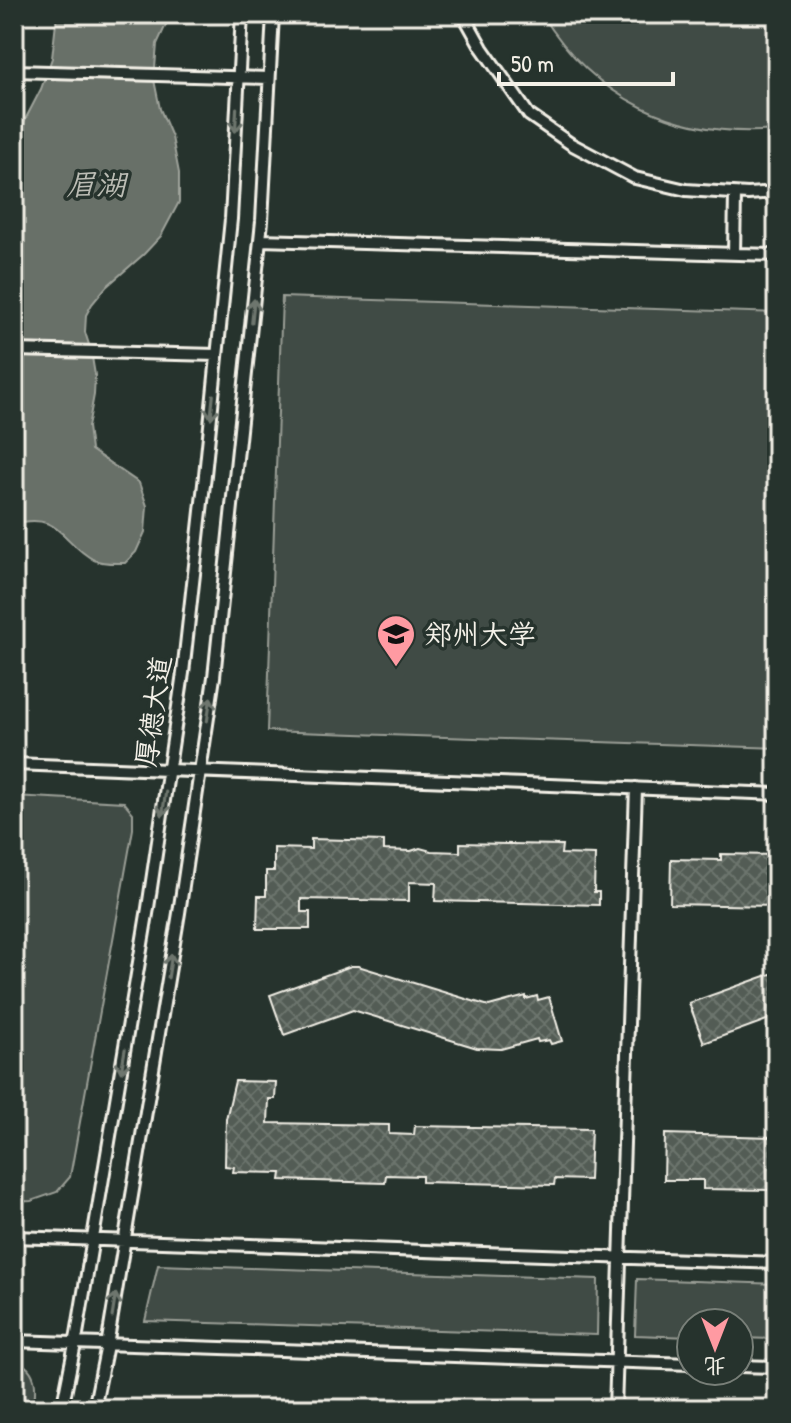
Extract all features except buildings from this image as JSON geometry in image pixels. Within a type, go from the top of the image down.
[{"type":"lane","name":"厚德大道","points":[[62,1409],[76,1343],[148,908],[183,673],[231,219],[242,14]]},
{"type":"lane","name":"厚德大道","points":[[94,1409],[179,913],[216,662],[260,240],[273,14]]},
{"type":"lane","points":[[463,14],[482,48],[529,115],[571,144],[635,178],[686,190],[735,194],[777,192]]},
{"type":"lane","points":[[14,71],[269,78]]},
{"type":"lane","points":[[734,254],[735,194]]},
{"type":"lane","points":[[260,240],[777,255]]},
{"type":"lane","points":[[14,350],[217,355]]},
{"type":"lane","points":[[14,764],[777,794]]},
{"type":"lane","points":[[615,1409],[636,788]]},
{"type":"lane","points":[[14,1237],[777,1263]]},
{"type":"lane","points":[[14,1341],[675,1364]]},
{"type":"lane","points":[[755,1366],[777,1367]]},
{"type":"shaded area","points":[[542,14],[777,14],[777,130],[706,128],[673,120],[642,107],[613,90],[587,69],[563,44]]},
{"type":"shaded area","points":[[282,297],[777,313],[777,748],[267,731]]},
{"type":"shaded area","points":[[14,796],[124,802],[133,813],[133,829],[70,1177],[57,1192],[31,1201],[14,1202]]},
{"type":"shaded area","points":[[158,1265],[598,1279],[597,1335],[145,1321]]},
{"type":"shaded area","points":[[637,1279],[777,1284],[777,1339],[755,1338],[755,1307],[675,1307],[675,1336],[635,1335]]},
{"type":"shaded area","points":[[14,1360],[32,1373],[35,1393],[33,1409],[14,1409]]},
{"type":"water","name":"眉湖","points":[[57,14],[171,14],[157,44],[154,80],[160,109],[172,137],[179,173],[179,202],[161,236],[106,287],[86,315],[85,332],[95,375],[88,427],[91,450],[139,483],[147,506],[145,532],[136,552],[125,563],[94,560],[51,525],[29,521],[14,524],[14,141],[41,89],[52,58]]},
{"type":"place","name":"郑州大学","points":[[396,668]]}]
